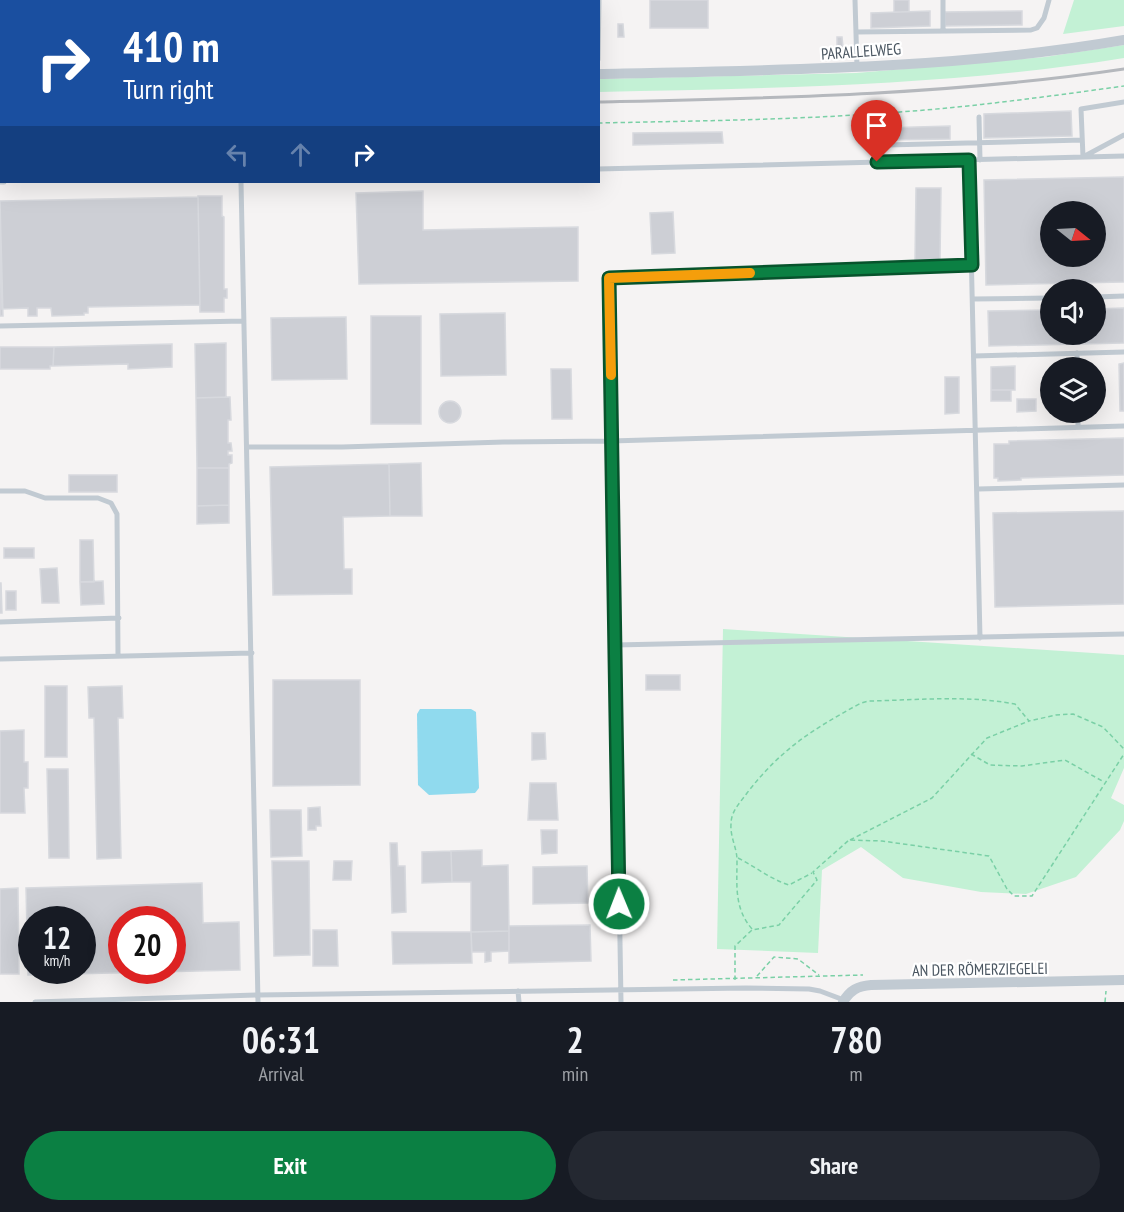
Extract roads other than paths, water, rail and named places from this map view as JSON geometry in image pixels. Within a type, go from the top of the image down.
[{"type":"street","name":"PARALLELWEG","points":[[600,74],[857,68],[1044,52],[1124,40]]},
{"type":"street","name":"AN DER RÖMERZIEGELEI","points":[[843,1001],[850,992],[860,986],[871,985],[1124,980]]},
{"type":"lane","points":[[855,0],[857,68]]},
{"type":"lane","points":[[943,31],[944,0]]},
{"type":"lane","points":[[856,32],[1031,30],[1037,28],[1044,18],[1049,0]]},
{"type":"lane","points":[[1083,157],[1081,109],[1124,102]]},
{"type":"lane","points":[[979,117],[980,160]]},
{"type":"lane","points":[[1083,157],[1124,135]]},
{"type":"lane","points":[[887,146],[1082,140]]},
{"type":"lane","points":[[600,169],[1124,156]]},
{"type":"lane","points":[[969,160],[980,638]]},
{"type":"lane","points":[[241,183],[258,999]]},
{"type":"lane","points":[[621,1002],[609,278],[972,265]]},
{"type":"lane","points":[[1106,297],[1124,296]]},
{"type":"lane","points":[[973,299],[1040,298]]},
{"type":"lane","points":[[0,326],[244,321]]},
{"type":"lane","points":[[974,356],[1124,352]]},
{"type":"lane","points":[[247,447],[612,441],[1124,426]]},
{"type":"lane","points":[[978,489],[1124,485]]},
{"type":"lane","points":[[0,491],[25,491],[45,498],[98,498],[111,503],[117,514],[118,656]]},
{"type":"lane","points":[[0,622],[119,618]]},
{"type":"lane","points":[[615,645],[1124,634]]},
{"type":"lane","points":[[0,659],[252,653]]},
{"type":"lane","points":[[35,1002],[735,988],[809,989],[843,1001]]},
{"type":"lane","points":[[518,991],[519,1002]]},
{"type":"water","points":[[420,709],[471,709],[476,712],[479,788],[475,793],[429,795],[418,785],[417,714]]},
{"type":"railway","points":[[600,102],[796,97],[928,90],[1059,78],[1124,69]]}]
